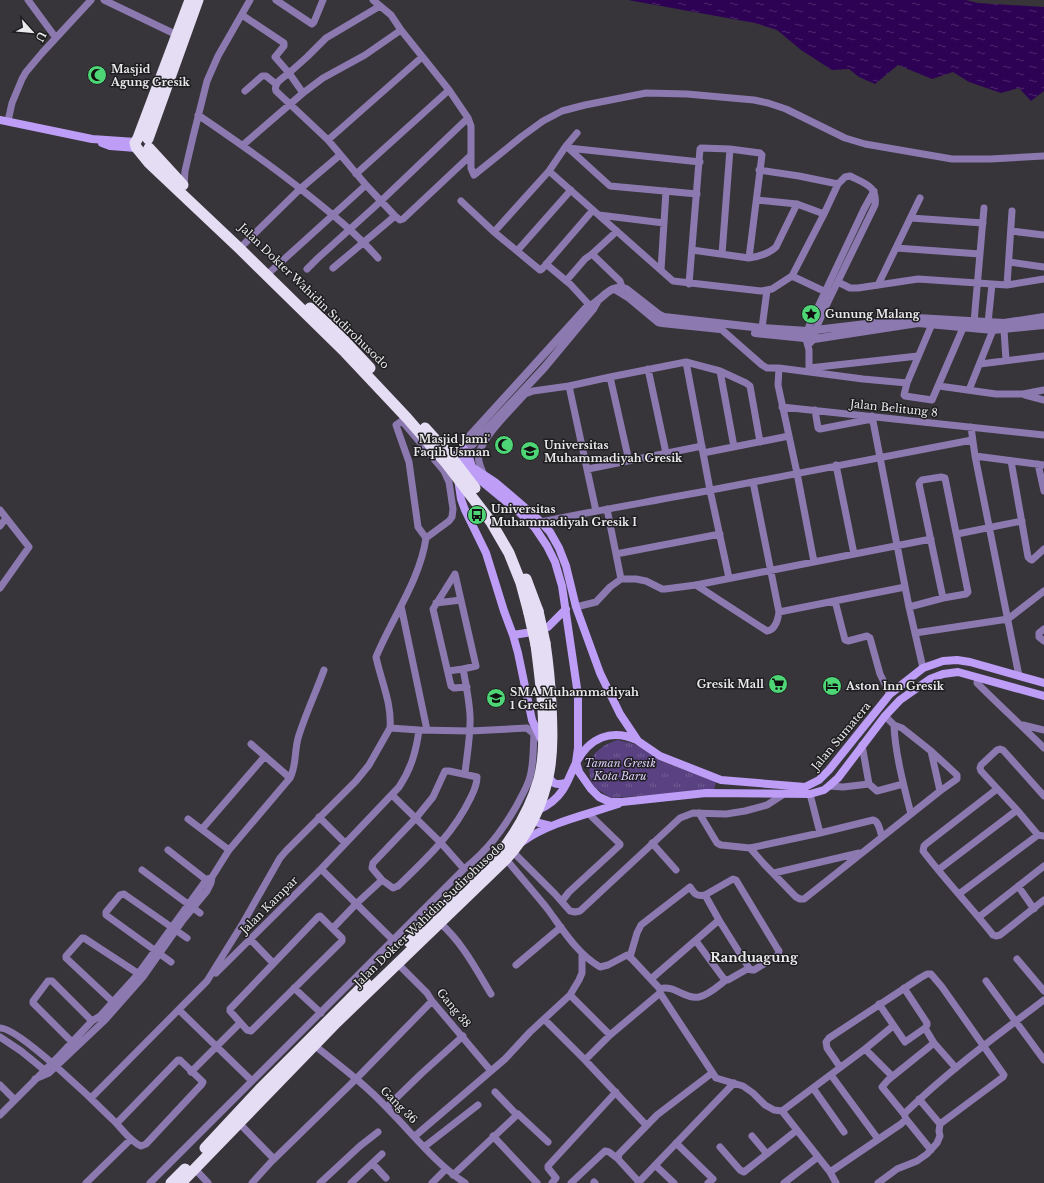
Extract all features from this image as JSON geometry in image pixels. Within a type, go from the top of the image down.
[{"type":"highway","points":[[141,144],[190,0]]},
{"type":"highway","points":[[141,144],[198,0]]},
{"type":"highway","name":"Jalan Dokter Wahidin Sudirohusodo","points":[[141,144],[369,372],[457,453],[463,472],[497,518],[515,551],[530,589],[540,644],[550,680],[552,719],[552,745],[548,775],[531,814],[513,837],[501,852],[375,980],[181,1183]]},
{"type":"highway","name":"Jalan Dokter Wahidin Sudirohusodo","points":[[141,144],[149,163],[338,340]]},
{"type":"highway","name":"Jalan Dokter Wahidin Sudirohusodo","points":[[369,372],[405,419],[458,477],[491,522],[509,553],[534,612]]},
{"type":"highway","name":"Jalan Dokter Wahidin Sudirohusodo","points":[[171,1183],[260,1089],[375,980],[397,963],[440,923],[512,852],[525,834],[542,763],[543,742],[540,644]]},
{"type":"main road","points":[[4,120],[92,139],[110,146],[141,144]]},
{"type":"main road","points":[[457,453],[469,471],[520,513],[535,528],[547,546],[562,586],[578,695],[578,748],[576,762],[583,779],[599,797],[610,802],[622,802]]},
{"type":"main road","name":"Jalan Sumatera","points":[[457,453],[468,454],[472,467],[494,482],[541,522],[550,532],[559,548],[566,566],[576,607],[600,673],[620,714],[638,741],[660,756],[721,780],[805,786],[819,780],[829,770],[890,694],[923,668],[943,661],[957,660],[970,662],[1044,683]]},
{"type":"main road","points":[[458,477],[461,499],[486,553],[513,635],[532,720],[543,742]]},
{"type":"main road","points":[[548,627],[566,610]]},
{"type":"main road","points":[[513,635],[526,633]]},
{"type":"main road","points":[[991,681],[994,669]]},
{"type":"main road","name":"Jalan Sumatera","points":[[622,802],[706,794],[810,794],[824,790],[838,778],[885,716],[900,700],[930,679],[943,674],[958,672],[1044,696]]},
{"type":"main road","points":[[551,826],[539,823],[531,814],[553,801],[561,792],[576,762],[591,744],[603,736],[616,734],[628,736],[638,741]]},
{"type":"main road","points":[[548,775],[554,784],[566,783]]},
{"type":"main road","points":[[743,794],[744,782]]},
{"type":"main road","points":[[512,852],[529,837],[551,826],[622,802]]},
{"type":"street","points":[[28,0],[56,38]]},
{"type":"street","points":[[4,120],[22,79],[30,65],[91,0]]},
{"type":"street","points":[[104,0],[177,35]]},
{"type":"street","points":[[184,186],[185,171],[207,81],[212,69],[250,0]]},
{"type":"street","points":[[276,0],[312,24],[323,0]]},
{"type":"street","points":[[373,0],[391,15],[401,30],[449,90],[468,118],[470,126],[471,168],[474,175],[521,137],[543,121],[562,111],[646,93],[687,94],[754,100],[768,103],[786,109],[845,138],[865,144],[952,159],[990,159],[1044,156]]},
{"type":"street","points":[[380,6],[326,38],[307,58],[276,84],[276,91],[328,140],[356,174],[400,220],[403,219],[470,156]]},
{"type":"street","points":[[242,15],[284,43],[284,46],[275,57],[289,73],[303,93]]},
{"type":"street","points":[[243,145],[303,93],[323,78],[366,55],[401,30]]},
{"type":"street","points":[[328,140],[422,57]]},
{"type":"street","points":[[245,91],[262,76],[266,76],[276,84]]},
{"type":"street","points":[[356,174],[449,90]]},
{"type":"street","points":[[198,115],[243,145],[332,214],[364,242],[378,258]]},
{"type":"street","points":[[307,269],[468,118]]},
{"type":"street","points":[[494,232],[549,171],[577,133]]},
{"type":"street","points":[[567,147],[700,162]]},
{"type":"street","points":[[567,147],[610,186],[697,194]]},
{"type":"street","points":[[689,284],[700,149],[703,147],[762,154],[749,258]]},
{"type":"street","points":[[722,254],[730,149]]},
{"type":"street","points":[[243,245],[300,189],[340,155]]},
{"type":"street","points":[[759,170],[838,184]]},
{"type":"street","points":[[549,171],[673,281],[753,290],[772,289],[792,276],[838,184],[845,177],[850,176],[870,187],[874,191],[876,200],[838,282],[828,293]]},
{"type":"street","points":[[270,272],[332,214],[366,185]]},
{"type":"street","points":[[516,251],[571,190]]},
{"type":"street","points":[[661,270],[666,191]]},
{"type":"street","points":[[808,370],[810,337],[864,208],[874,191]]},
{"type":"street","points":[[878,285],[920,198]]},
{"type":"street","points":[[756,200],[797,204],[824,214]]},
{"type":"street","points":[[461,201],[538,270],[541,270],[596,212]]},
{"type":"street","points":[[692,250],[749,258],[754,258],[773,250],[776,247],[797,204]]},
{"type":"street","points":[[981,324],[977,283],[984,208]]},
{"type":"street","points":[[1007,285],[1012,211]]},
{"type":"street","points":[[596,212],[664,223]]},
{"type":"street","points":[[333,268],[395,216]]},
{"type":"street","points":[[911,218],[982,223]]},
{"type":"street","points":[[566,281],[585,259],[617,231]]},
{"type":"street","points":[[1011,231],[1044,235]]},
{"type":"street","points":[[896,248],[980,254]]},
{"type":"street","points":[[592,254],[620,281],[619,290]]},
{"type":"street","points":[[1009,262],[1044,267]]},
{"type":"street","points":[[546,264],[566,281],[591,308]]},
{"type":"street","points":[[792,276],[828,293]]},
{"type":"street","points":[[838,282],[850,288],[856,288],[918,280],[1007,285],[1044,279]]},
{"type":"street","points":[[981,324],[992,284]]},
{"type":"street","points":[[619,290],[655,320],[662,323],[810,337],[918,323],[963,328],[981,324],[993,330],[1044,325]]},
{"type":"street","points":[[457,453],[472,445],[597,301],[609,291],[619,290],[632,294],[664,317],[762,328],[810,337],[918,318],[981,324],[1004,323],[1044,317]]},
{"type":"street","points":[[762,328],[767,290]]},
{"type":"street","points":[[932,324],[907,383],[904,396],[932,400],[963,328]]},
{"type":"street","points":[[721,329],[767,368],[808,370],[863,379],[907,383]]},
{"type":"street","points":[[969,390],[993,330]]},
{"type":"street","points":[[1004,330],[1006,360]]},
{"type":"street","points":[[808,370],[918,356]]},
{"type":"street","points":[[980,364],[1044,356]]},
{"type":"street","points":[[686,362],[710,490],[729,578]]},
{"type":"street","points":[[484,475],[478,459],[479,453],[486,438],[525,394],[532,390],[569,386],[610,376],[686,362],[720,371],[750,386],[760,442]]},
{"type":"street","points":[[779,368],[778,384],[782,407],[797,473],[814,562]]},
{"type":"street","points":[[648,369],[666,453]]},
{"type":"street","points":[[720,371],[734,447]]},
{"type":"street","points":[[610,376],[629,461]]},
{"type":"street","points":[[569,386],[596,511]]},
{"type":"street","points":[[939,386],[996,394],[1023,394],[1044,390]]},
{"type":"street","points":[[1023,394],[1044,400]]},
{"type":"street","name":"Jalan Belitung 8","points":[[782,407],[872,418],[1044,435]]},
{"type":"street","name":"Jalan Belitung 8","points":[[815,410],[818,428],[820,429],[872,418]]},
{"type":"street","points":[[872,418],[905,587],[923,668]]},
{"type":"street","points":[[91,1098],[208,981],[244,923],[280,858],[370,765],[390,728],[388,697],[376,657],[418,568],[425,550],[426,538],[418,527],[409,462],[396,425],[405,419],[444,471],[449,482],[453,509],[452,516],[449,521],[426,538]]},
{"type":"street","points":[[972,427],[972,440],[975,456],[1019,676]]},
{"type":"street","points":[[704,453],[789,436]]},
{"type":"street","points":[[535,528],[541,522],[972,440]]},
{"type":"street","points":[[588,469],[702,446]]},
{"type":"street","points":[[975,456],[1041,464],[1044,490]]},
{"type":"street","points":[[1011,461],[1028,557],[1032,560],[1044,549]]},
{"type":"street","points":[[836,465],[854,554]]},
{"type":"street","points":[[909,606],[966,594],[968,592],[945,478],[941,477],[922,480],[919,484],[944,598]]},
{"type":"street","points":[[696,585],[767,631],[773,628],[778,620],[779,612],[772,570],[753,482]]},
{"type":"street","points":[[607,509],[620,579]]},
{"type":"street","points":[[0,510],[29,547],[0,588]]},
{"type":"street","points":[[0,526],[6,518]]},
{"type":"street","points":[[957,534],[1022,521]]},
{"type":"street","points":[[616,554],[720,534]]},
{"type":"street","points":[[576,607],[596,602],[620,579],[636,579],[646,581],[665,589],[696,585],[931,539]]},
{"type":"street","points":[[448,671],[476,666],[455,574],[433,609],[451,687],[467,687]]},
{"type":"street","points":[[779,612],[905,587]]},
{"type":"street","points":[[915,633],[1008,619],[1044,591]]},
{"type":"street","points":[[436,603],[461,600]]},
{"type":"street","points":[[835,601],[845,640],[848,641],[867,636],[870,638],[880,674],[890,694]]},
{"type":"street","points":[[401,606],[427,730]]},
{"type":"street","points":[[1044,629],[1040,633],[1039,637],[1044,641]]},
{"type":"street","points":[[463,669],[467,687],[470,716],[470,731],[465,774]]},
{"type":"street","points":[[0,1115],[14,1099],[47,1071],[102,1018],[141,975],[210,880],[229,850],[290,778],[293,772],[296,746],[299,735],[324,670]]},
{"type":"street","points":[[978,678],[977,683],[1044,748]]},
{"type":"street","points":[[527,728],[530,710]]},
{"type":"street","points":[[750,848],[796,897],[800,899],[804,898],[957,779],[957,774],[902,728],[894,725],[885,716]]},
{"type":"street","points":[[894,725],[894,734],[903,784],[911,814]]},
{"type":"street","points":[[1022,725],[1044,730]]},
{"type":"street","points":[[150,1183],[321,1013],[392,940],[464,869],[476,860],[500,834],[524,793],[531,770],[534,734],[527,728],[470,731],[390,728]]},
{"type":"street","name":"Jalan Kampar","points":[[208,981],[321,869],[399,787],[408,772],[416,751],[419,730]]},
{"type":"street","points":[[251,744],[290,778]]},
{"type":"street","points":[[862,745],[869,784],[877,791],[903,784]]},
{"type":"street","points":[[959,894],[1041,836],[997,789],[980,768],[981,765],[997,750],[1003,750],[1044,796]]},
{"type":"street","points":[[930,751],[940,791]]},
{"type":"street","points":[[202,829],[265,756]]},
{"type":"street","points":[[449,771],[465,774],[477,777],[475,789],[467,806],[454,827],[441,843],[398,886],[393,888],[382,880],[372,868],[373,863],[416,818],[433,797],[445,772],[449,771]]},
{"type":"street","points":[[829,786],[843,787],[869,784]]},
{"type":"street","points":[[997,789],[924,846],[923,851],[996,936],[1000,935],[1044,900]]},
{"type":"street","points":[[512,852],[570,910],[575,912],[580,911],[680,818],[693,813],[726,814],[745,811],[768,805],[784,794]]},
{"type":"street","points":[[810,794],[820,833]]},
{"type":"street","points":[[392,795],[441,843],[464,869]]},
{"type":"street","points":[[938,870],[1017,810]]},
{"type":"street","points":[[699,813],[719,844],[750,848],[873,820],[877,822],[882,837]]},
{"type":"street","points":[[562,901],[569,892],[620,845],[589,814]]},
{"type":"street","points":[[319,817],[345,843]]},
{"type":"street","points":[[188,819],[229,850]]},
{"type":"street","points":[[652,843],[676,870]]},
{"type":"street","points":[[168,850],[210,880]]},
{"type":"street","points":[[512,852],[561,927],[582,953],[592,962],[600,967],[608,965],[627,955],[630,956]]},
{"type":"street","points":[[774,873],[861,853]]},
{"type":"street","points":[[979,916],[1044,866]]},
{"type":"street","points":[[321,869],[392,940]]},
{"type":"street","points":[[142,870],[200,913]]},
{"type":"street","points":[[630,956],[641,925],[690,887],[697,896],[705,895],[733,878],[736,880],[779,951],[778,955],[754,970],[749,968],[705,895]]},
{"type":"street","points":[[333,928],[382,880]]},
{"type":"street","points":[[1018,886],[1034,909]]},
{"type":"street","points":[[171,962],[106,915],[106,912],[120,895],[124,894],[187,938]]},
{"type":"street","points":[[318,916],[333,928],[342,938],[342,941],[251,1031],[247,1030],[230,1011],[230,1009],[318,916]]},
{"type":"street","points":[[651,979],[719,920]]},
{"type":"street","points":[[440,923],[466,952],[491,994]]},
{"type":"street","points":[[516,965],[561,927]]},
{"type":"street","points":[[113,1002],[66,958],[66,956],[83,938],[141,975]]},
{"type":"street","points":[[250,939],[273,963]]},
{"type":"street","points":[[696,941],[726,980]]},
{"type":"street","points":[[415,1136],[505,1059],[530,1032],[570,994],[582,973],[582,953]]},
{"type":"street","points":[[630,956],[660,991],[716,1078],[743,1086],[764,1105],[774,1110],[782,1111],[865,1049],[893,1026]]},
{"type":"street","points":[[1017,959],[1044,991]]},
{"type":"street","name":"Gang 38","points":[[397,963],[427,993],[432,1001],[491,1071]]},
{"type":"street","points":[[585,1060],[610,1035],[664,987],[677,990],[689,996],[697,997],[704,995],[726,980],[749,968]]},
{"type":"street","points":[[840,1067],[827,1048],[826,1042],[829,1038],[904,988],[927,974],[931,974],[942,987],[1002,1071],[1004,1076],[940,1124],[940,1136],[937,1143],[927,1154],[917,1161],[897,1169],[878,1183]]},
{"type":"street","points":[[54,1064],[92,1021],[102,1018],[113,1002],[141,975]]},
{"type":"street","points":[[72,1042],[34,1003],[48,981],[52,980],[92,1021]]},
{"type":"street","points":[[986,981],[1044,1060]]},
{"type":"street","points":[[294,988],[321,1013]]},
{"type":"street","points":[[879,1004],[893,1026],[905,1042],[907,1042],[925,1028],[927,1022],[904,988]]},
{"type":"street","points":[[570,994],[610,1035]]},
{"type":"street","points":[[830,1172],[901,1124],[920,1099],[956,1068],[1044,1000]]},
{"type":"street","points":[[252,1183],[432,1001]]},
{"type":"street","points":[[179,1010],[252,1081]]},
{"type":"street","points":[[544,1019],[616,1092],[646,1126]]},
{"type":"street","points":[[192,1072],[240,1023]]},
{"type":"street","points":[[0,1028],[3,1028],[14,1035],[54,1064],[117,1123],[138,1145],[143,1146],[146,1144],[202,1084],[202,1082],[182,1062],[178,1060],[117,1123]]},
{"type":"street","points":[[925,1028],[934,1043],[956,1068]]},
{"type":"street","points":[[387,1107],[463,1036]]},
{"type":"street","points":[[0,1037],[47,1071]]},
{"type":"street","points":[[931,1150],[882,1087],[892,1076],[934,1043]]},
{"type":"street","name":"Gang 36","points":[[314,1045],[356,1079],[387,1107],[446,1169],[465,1183]]},
{"type":"street","points":[[865,1049],[892,1076]]},
{"type":"street","points":[[617,1158],[622,1151],[662,1111],[712,1073]]},
{"type":"street","points":[[831,1075],[878,1139]]},
{"type":"street","points":[[571,1183],[605,1151],[617,1158],[638,1182],[734,1083]]},
{"type":"street","points":[[0,1085],[14,1099]]},
{"type":"street","points":[[813,1088],[844,1132]]},
{"type":"street","points":[[495,1092],[517,1115],[518,1114],[548,1142]]},
{"type":"street","points":[[555,1182],[555,1177],[548,1166],[616,1092]]},
{"type":"street","points":[[920,1099],[940,1124]]},
{"type":"street","points":[[424,1147],[478,1105]]},
{"type":"street","points":[[782,1111],[818,1156],[836,1183]]},
{"type":"street","points":[[453,1175],[517,1115]]},
{"type":"street","points":[[238,1124],[273,1161]]},
{"type":"street","points":[[720,1148],[733,1164],[740,1170],[745,1171],[797,1130]]},
{"type":"street","points":[[320,1183],[360,1146],[378,1132]]},
{"type":"street","points":[[493,1136],[537,1183]]},
{"type":"street","points":[[752,1136],[767,1154]]},
{"type":"street","points":[[86,1183],[131,1139]]},
{"type":"street","points":[[676,1143],[713,1179],[708,1183]]},
{"type":"street","points":[[351,1183],[382,1154]]},
{"type":"street","points":[[784,1183],[818,1156]]},
{"type":"street","points":[[373,1164],[386,1178]]},
{"type":"street","points":[[655,1164],[674,1183]]},
{"type":"street","points":[[194,1169],[208,1183]]},
{"type":"street","points":[[432,1183],[446,1169]]},
{"type":"green space","name":"Taman Gresik Kota Baru","points":[[617,740],[631,743],[640,747],[658,760],[716,782],[714,790],[611,798],[594,787],[590,777],[589,764],[595,753],[605,745]]},
{"type":"water","points":[[628,0],[966,0],[978,3],[1044,7],[1044,91],[1031,101],[1019,88],[1001,93],[969,82],[953,72],[932,79],[898,65],[875,84],[859,77],[849,69],[832,70],[801,50],[777,30],[755,23]]},
{"type":"place","name":"Masjid Agung Gresik","points":[[97,75]]},
{"type":"place","name":"Gunung Malang","points":[[811,314]]},
{"type":"place","name":"Masjid Jami' Faqih Usman","points":[[504,445]]},
{"type":"place","name":"Universitas Muhammadiyah Gresik","points":[[530,451]]},
{"type":"place","name":"Universitas Muhammadiyah Gresik I","points":[[477,515]]},
{"type":"place","name":"Gresik Mall","points":[[778,684]]},
{"type":"place","name":"Aston Inn Gresik","points":[[832,686]]},
{"type":"place","name":"SMA Muhammadiyah 1 Gresik","points":[[496,698]]},
{"type":"district","name":"Randuagung","points":[[754,957]]}]
